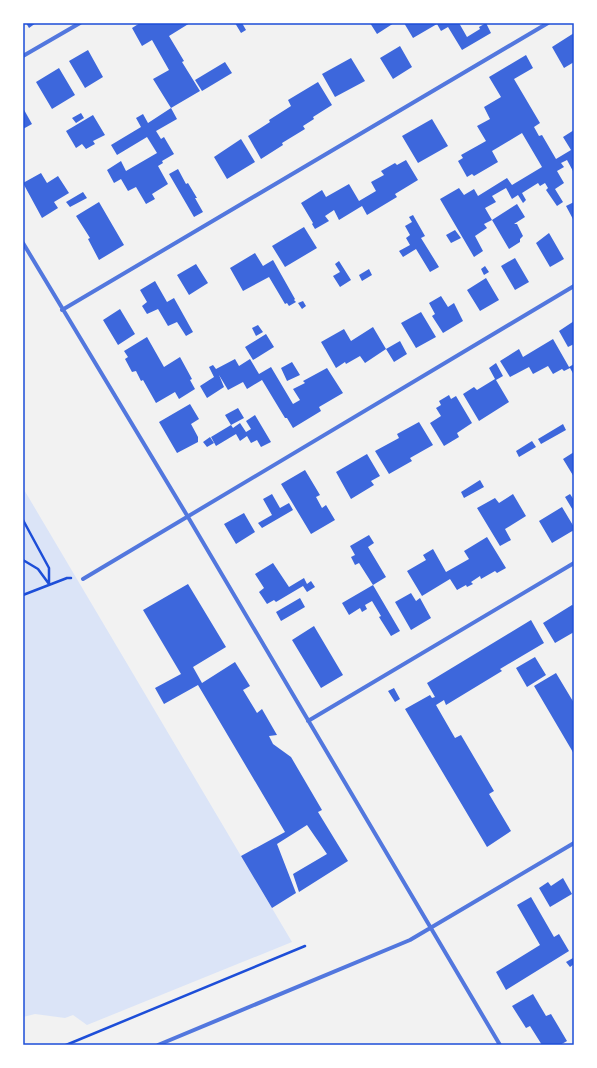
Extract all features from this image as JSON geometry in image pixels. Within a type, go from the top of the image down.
[{"type":"street","points":[[23,56],[80,23]]},
{"type":"street","points":[[62,310],[548,23]]},
{"type":"street","points":[[23,243],[188,517],[430,929],[500,1045]]},
{"type":"street","points":[[83,579],[574,286]]},
{"type":"street","points":[[308,721],[574,563]]},
{"type":"street","points":[[158,1045],[410,940],[574,843]]},
{"type":"path","points":[[23,520],[49,568],[49,585]]},
{"type":"path","points":[[23,560],[38,569],[49,585]]},
{"type":"path","points":[[23,595],[67,578],[83,579]]},
{"type":"path","points":[[66,1045],[305,946]]},
{"type":"shaded area","points":[[23,488],[292,942],[87,1025],[73,1015],[65,1018],[35,1014],[23,1017]]},
{"type":"building","points":[[26,23],[36,23],[29,28]]},
{"type":"building","points":[[140,23],[190,23],[169,36],[184,61],[182,62],[200,91],[171,108],[153,79],[169,70],[152,40],[142,46],[132,28]]},
{"type":"building","points":[[235,23],[242,23],[246,30],[241,33]]},
{"type":"building","points":[[370,23],[394,23],[377,34]]},
{"type":"building","points":[[404,23],[459,23],[467,37],[480,29],[479,27],[486,23],[491,33],[462,50],[448,27],[441,31],[437,24],[413,38]]},
{"type":"building","points":[[574,33],[574,62],[564,68],[552,47]]},
{"type":"building","points":[[400,46],[412,67],[393,79],[380,58]]},
{"type":"building","points":[[88,50],[103,77],[85,88],[69,61]]},
{"type":"building","points":[[526,55],[533,68],[514,79],[540,123],[534,127],[539,136],[542,135],[556,159],[571,150],[563,137],[574,130],[574,173],[567,160],[561,163],[564,167],[557,171],[564,183],[555,189],[563,202],[557,206],[546,190],[548,188],[545,183],[540,186],[538,183],[522,193],[526,200],[523,203],[518,195],[512,199],[506,188],[492,196],[496,202],[485,208],[492,220],[484,224],[487,228],[475,236],[483,251],[474,257],[440,199],[459,188],[464,195],[474,189],[478,196],[507,178],[512,185],[542,167],[522,133],[492,151],[498,162],[474,176],[472,174],[467,177],[458,161],[463,158],[461,155],[486,141],[477,126],[490,119],[484,107],[501,97],[489,77]]},
{"type":"building","points":[[351,58],[365,81],[335,97],[322,74]]},
{"type":"building","points":[[225,62],[232,73],[202,91],[195,80]]},
{"type":"building","points":[[59,68],[75,95],[52,109],[36,82]]},
{"type":"building","points":[[318,82],[332,105],[313,117],[314,119],[303,126],[305,129],[282,143],[283,145],[261,159],[248,136],[291,106],[288,100]]},
{"type":"building","points":[[23,108],[32,124],[23,129]]},
{"type":"building","points":[[171,108],[177,119],[156,131],[161,139],[164,137],[174,154],[162,161],[163,163],[158,166],[168,184],[152,194],[155,199],[146,204],[136,187],[128,191],[121,179],[114,183],[107,170],[121,161],[126,171],[157,153],[147,137],[117,155],[111,145],[141,127],[136,118],[143,114],[148,123]]},
{"type":"building","points":[[81,113],[84,118],[76,123],[72,118]]},
{"type":"building","points":[[93,115],[105,135],[93,141],[95,144],[86,149],[82,144],[76,148],[66,131]]},
{"type":"building","points":[[432,119],[448,146],[418,163],[402,136]]},
{"type":"building","points":[[241,139],[255,162],[227,179],[214,157]]},
{"type":"building","points":[[406,160],[418,180],[395,194],[397,197],[367,215],[362,206],[339,220],[334,210],[325,216],[329,221],[315,229],[301,203],[322,190],[326,197],[349,184],[359,201],[376,191],[371,182],[384,175],[381,171],[395,163],[397,165]]},
{"type":"building","points":[[178,169],[186,184],[188,183],[197,198],[195,198],[203,212],[194,217],[169,174]]},
{"type":"building","points":[[41,173],[47,183],[58,176],[69,193],[54,202],[58,208],[42,218],[23,183]]},
{"type":"building","points":[[83,192],[87,198],[70,207],[66,202]]},
{"type":"building","points":[[99,202],[124,245],[99,260],[88,239],[90,238],[76,216]]},
{"type":"building","points":[[574,202],[574,221],[566,206]]},
{"type":"building","points":[[517,204],[525,217],[514,224],[517,224],[523,236],[520,239],[520,242],[509,249],[492,220]]},
{"type":"building","points":[[413,215],[425,236],[421,238],[439,267],[430,272],[416,249],[403,257],[399,251],[410,245],[406,238],[410,235],[405,226],[412,222],[409,217]]},
{"type":"building","points":[[304,227],[317,248],[285,267],[272,246]]},
{"type":"building","points":[[455,230],[461,238],[451,243],[446,235]]},
{"type":"building","points":[[549,233],[564,259],[550,267],[536,243]]},
{"type":"building","points":[[255,253],[263,266],[273,260],[296,302],[289,306],[287,303],[285,304],[269,277],[243,291],[230,268]]},
{"type":"building","points":[[515,258],[529,282],[515,290],[501,266]]},
{"type":"building","points":[[339,261],[351,280],[340,287],[333,276],[340,272],[335,264]]},
{"type":"building","points":[[196,264],[208,283],[189,295],[177,275]]},
{"type":"building","points":[[485,266],[489,272],[484,275],[481,269]]},
{"type":"building","points":[[369,269],[372,275],[362,281],[359,275]]},
{"type":"building","points":[[486,278],[499,300],[480,311],[467,290]]},
{"type":"building","points":[[155,281],[167,302],[174,298],[193,332],[186,336],[177,322],[168,326],[158,309],[147,314],[142,306],[147,302],[140,290]]},
{"type":"building","points":[[441,296],[448,307],[454,303],[463,321],[443,333],[432,316],[435,314],[429,303]]},
{"type":"building","points":[[303,301],[306,306],[302,309],[298,303]]},
{"type":"building","points":[[120,309],[135,334],[118,345],[103,320]]},
{"type":"building","points":[[421,312],[436,337],[416,348],[401,323]]},
{"type":"building","points":[[574,321],[574,344],[568,347],[559,331]]},
{"type":"building","points":[[258,325],[263,332],[256,336],[252,328]]},
{"type":"building","points":[[373,327],[386,349],[365,363],[360,356],[346,364],[345,362],[336,368],[321,342],[344,329],[351,341]]},
{"type":"building","points":[[266,334],[274,347],[253,360],[245,347]]},
{"type":"building","points":[[147,337],[164,367],[180,357],[192,379],[190,380],[195,389],[179,399],[175,392],[156,403],[143,380],[141,381],[136,371],[132,372],[125,359],[128,357],[124,351]]},
{"type":"building","points":[[553,339],[569,367],[574,364],[574,375],[570,368],[564,371],[562,369],[553,374],[548,366],[533,374],[529,367],[510,377],[500,361],[519,349],[523,357]]},
{"type":"building","points":[[400,341],[407,354],[394,362],[386,349]]},
{"type":"building","points":[[235,359],[239,366],[250,359],[259,374],[271,367],[293,404],[300,400],[293,389],[305,383],[303,381],[327,368],[343,393],[319,407],[321,411],[293,428],[287,418],[285,418],[262,380],[247,389],[243,382],[228,390],[219,375],[224,387],[207,398],[200,386],[214,377],[209,367],[213,365],[216,369]]},
{"type":"building","points":[[292,362],[300,375],[287,381],[281,368]]},
{"type":"building","points":[[496,363],[503,376],[496,380],[509,402],[479,421],[463,394],[474,387],[477,390],[495,379],[489,368]]},
{"type":"building","points":[[449,395],[451,399],[456,396],[472,423],[457,433],[459,437],[444,446],[430,423],[441,416],[436,408],[441,405],[439,401]]},
{"type":"building","points":[[190,404],[199,419],[191,424],[198,437],[198,442],[177,453],[159,422]]},
{"type":"building","points":[[238,408],[244,418],[231,425],[225,415]]},
{"type":"building","points":[[255,415],[271,442],[261,447],[257,440],[251,443],[247,436],[240,441],[236,434],[216,446],[211,437],[231,425],[233,428],[240,423],[246,432],[251,429],[246,421]]},
{"type":"building","points":[[419,422],[433,445],[410,458],[412,461],[389,474],[375,451],[399,438],[397,434]]},
{"type":"building","points":[[563,424],[566,430],[541,444],[538,439]]},
{"type":"building","points":[[210,437],[214,443],[207,447],[203,442]]},
{"type":"building","points":[[532,441],[536,447],[519,457],[516,451]]},
{"type":"building","points":[[574,452],[574,477],[563,459]]},
{"type":"building","points":[[367,454],[380,476],[371,481],[374,485],[351,499],[336,472]]},
{"type":"building","points":[[305,470],[320,495],[316,497],[322,508],[326,505],[335,520],[311,534],[281,484]]},
{"type":"building","points":[[480,480],[484,487],[464,498],[461,492]]},
{"type":"building","points":[[272,494],[280,508],[289,503],[293,510],[262,528],[258,523],[272,515],[263,499]]},
{"type":"building","points":[[513,494],[526,516],[505,529],[511,540],[500,546],[477,508],[495,498],[499,503]]},
{"type":"building","points":[[570,494],[574,500],[574,512],[565,497]]},
{"type":"building","points":[[562,507],[574,527],[574,530],[552,543],[539,521]]},
{"type":"building","points":[[244,513],[255,532],[236,544],[224,524]]},
{"type":"building","points":[[369,535],[374,543],[368,547],[386,577],[373,585],[359,563],[355,565],[351,557],[355,555],[350,546]]},
{"type":"building","points":[[487,537],[506,568],[497,573],[495,571],[481,579],[480,576],[471,582],[473,584],[467,587],[466,585],[457,590],[450,579],[422,596],[407,571],[426,560],[423,555],[433,549],[446,572],[469,559],[464,551]]},
{"type":"building","points":[[273,563],[289,587],[304,578],[307,584],[311,581],[315,587],[307,592],[303,586],[276,602],[274,600],[267,604],[259,592],[264,588],[255,574]]},
{"type":"building","points":[[188,584],[226,647],[193,667],[202,683],[235,662],[250,686],[243,690],[257,713],[262,709],[277,735],[269,736],[273,744],[291,757],[322,810],[318,812],[348,861],[299,892],[293,874],[327,854],[307,825],[277,844],[296,893],[272,908],[241,856],[285,832],[198,685],[164,704],[155,688],[181,674],[143,610]]},
{"type":"building","points":[[373,585],[400,631],[391,636],[379,617],[381,616],[372,601],[365,605],[367,609],[362,612],[360,608],[349,615],[342,603]]},
{"type":"building","points":[[411,593],[416,601],[420,598],[431,618],[411,630],[395,602]]},
{"type":"building","points":[[300,598],[305,607],[281,621],[276,612]]},
{"type":"building","points":[[572,605],[574,606],[574,632],[555,643],[543,623]]},
{"type":"building","points":[[531,620],[544,643],[500,669],[502,671],[446,705],[444,700],[436,705],[455,738],[461,735],[494,791],[489,794],[511,831],[487,847],[405,709],[430,695],[432,698],[435,697],[427,683]]},
{"type":"building","points":[[314,626],[343,675],[321,688],[292,640]]},
{"type":"building","points":[[535,657],[546,675],[527,687],[516,668]]},
{"type":"building","points":[[556,673],[574,703],[574,754],[534,686]]},
{"type":"building","points":[[394,688],[400,699],[395,702],[388,691]]},
{"type":"building","points":[[563,878],[572,894],[550,907],[539,888],[548,882],[551,886]]},
{"type":"building","points":[[531,897],[554,937],[559,934],[569,951],[506,990],[496,972],[540,945],[517,905]]},
{"type":"building","points":[[573,958],[574,964],[570,967],[566,962]]},
{"type":"building","points":[[533,994],[546,1016],[551,1014],[567,1041],[560,1045],[542,1045],[530,1026],[526,1028],[512,1006]]}]
